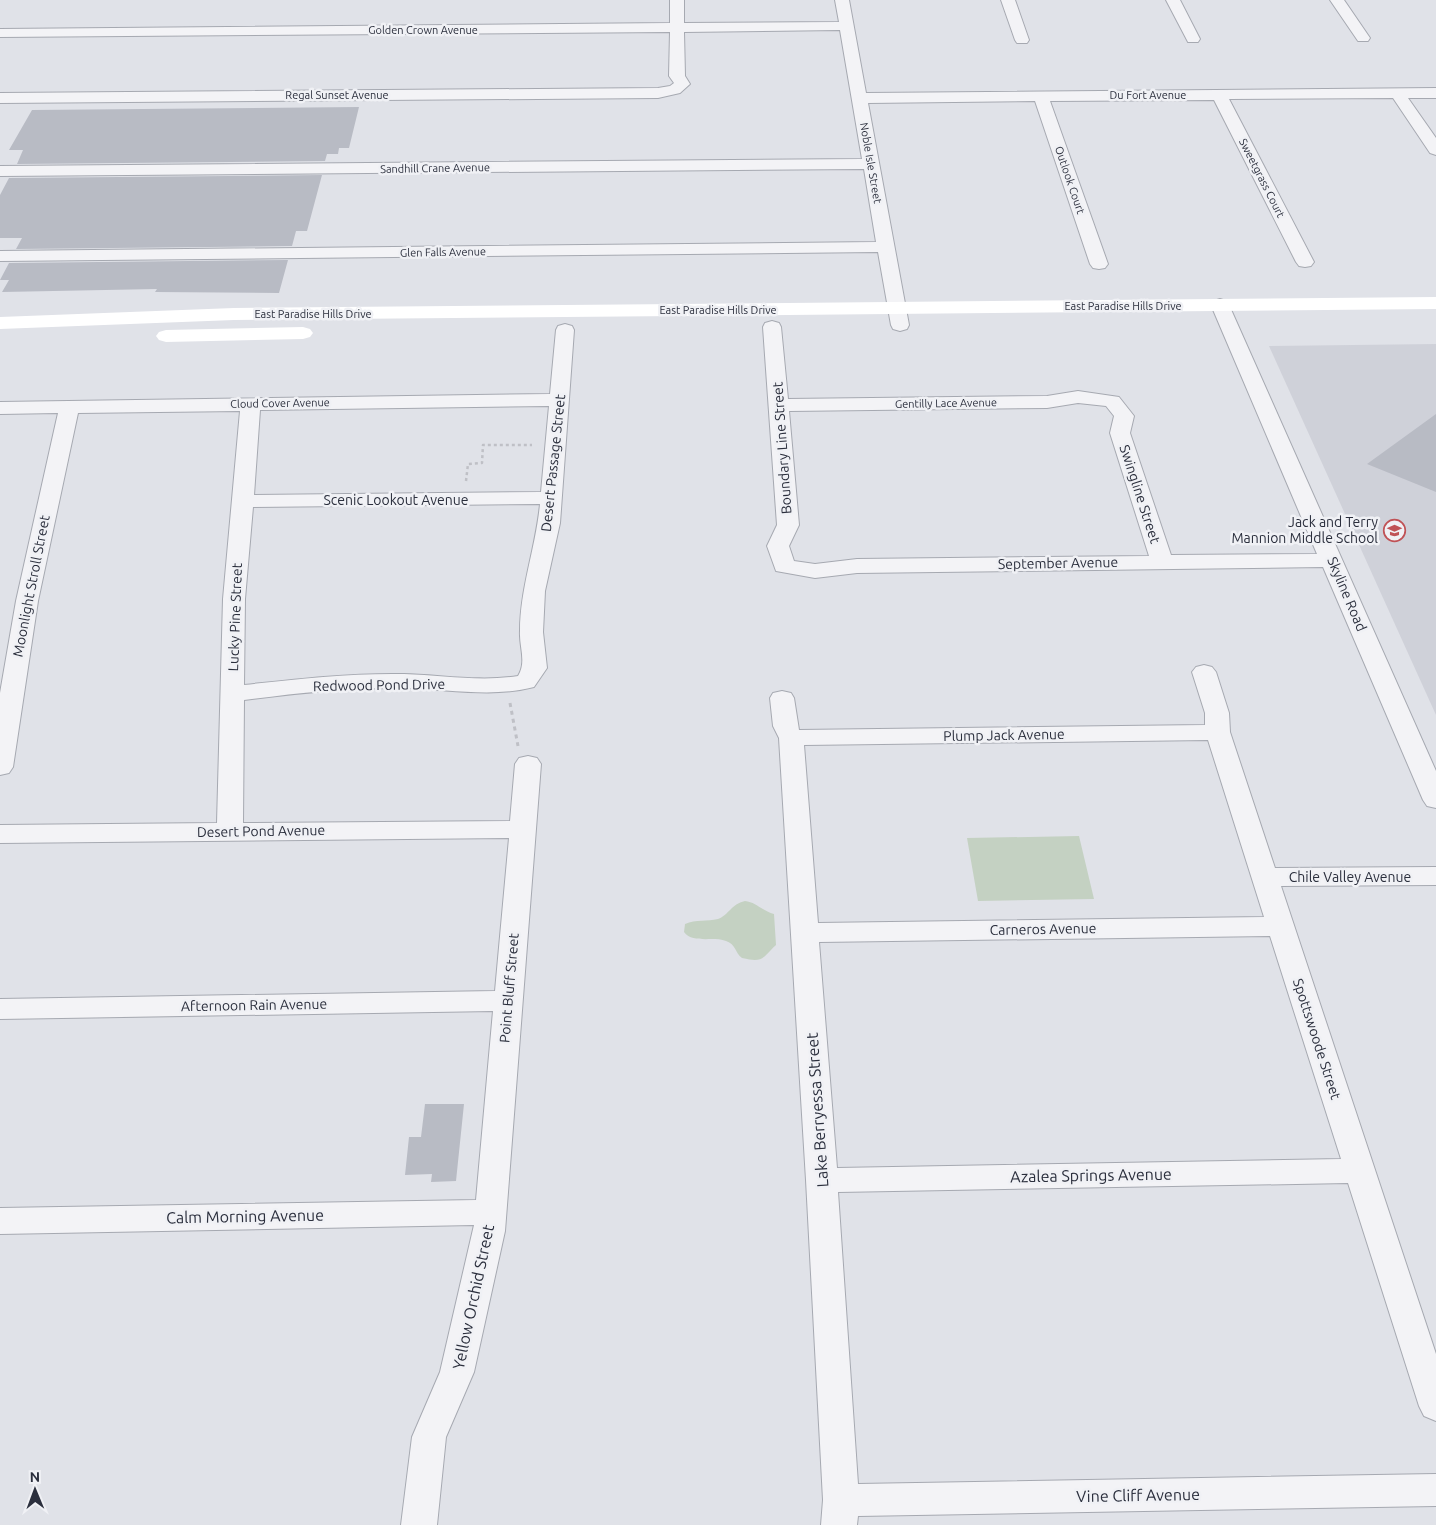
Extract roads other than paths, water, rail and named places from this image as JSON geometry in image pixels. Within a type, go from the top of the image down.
[{"type":"main road","name":"East Paradise Hills Drive","points":[[1224,314],[1436,303]]},
{"type":"main road","name":"East Paradise Hills Drive","points":[[0,323],[234,314],[898,317],[1224,314],[1436,321]]},
{"type":"main road","name":"East Paradise Hills Drive","points":[[365,332],[772,327],[898,317]]},
{"type":"main road","name":"East Paradise Hills Drive","points":[[0,338],[335,332]]},
{"type":"street","points":[[676,28],[677,0]]},
{"type":"street","name":"Noble Isle Street","points":[[842,0],[898,317]]},
{"type":"street","points":[[1008,0],[1022,40]]},
{"type":"street","points":[[1173,0],[1193,39]]},
{"type":"street","points":[[1337,0],[1363,38]]},
{"type":"street","name":"Golden Crown Avenue","points":[[1,36],[847,26]]},
{"type":"street","name":"Regal Sunset Avenue","points":[[0,98],[658,93],[675,90],[682,84],[677,76],[676,28]]},
{"type":"street","points":[[1397,93],[1436,150]]},
{"type":"street","name":"Du Fort Avenue","points":[[859,98],[1436,93]]},
{"type":"street","name":"Sweetgrass Court","points":[[1219,94],[1305,262]]},
{"type":"street","name":"Outlook Court","points":[[1041,96],[1099,264]]},
{"type":"street","name":"Sandhill Crane Avenue","points":[[0,171],[870,164]]},
{"type":"street","name":"Glen Falls Avenue","points":[[0,256],[885,247]]},
{"type":"street","name":"Skyline Road","points":[[1224,314],[1436,800]]},
{"type":"street","name":"Boundary Line Street","points":[[772,327],[788,525],[778,546],[784,566]]},
{"type":"street","name":"Desert Passage Street","points":[[526,682],[535,668],[531,632],[534,591],[549,524],[564,330]]},
{"type":"street","name":"Gentilly Lace Avenue","points":[[779,405],[1047,402],[1078,397],[1112,401]]},
{"type":"street","name":"Cloud Cover Avenue","points":[[0,408],[559,400]]},
{"type":"street","name":"Swingline Street","points":[[1112,401],[1124,416],[1120,433],[1162,561]]},
{"type":"street","name":"Lucky Pine Street","points":[[230,832],[234,600],[241,501],[251,403]]},
{"type":"street","name":"Moonlight Stroll Street","points":[[0,767],[27,601],[70,406]]},
{"type":"street","name":"Scenic Lookout Avenue","points":[[241,501],[551,498]]},
{"type":"street","name":"September Avenue","points":[[784,566],[815,571],[857,566],[1332,560]]},
{"type":"street","name":"Spottswoode Street","points":[[1204,672],[1217,713],[1218,732],[1436,1406]]},
{"type":"street","name":"Redwood Pond Drive","points":[[232,694],[354,682],[402,681],[504,686],[526,682]]},
{"type":"street","name":"Lake Berryessa Street","points":[[782,698],[785,726],[791,738],[805,933],[822,1180],[840,1512]]},
{"type":"street","name":"Plump Jack Avenue","points":[[791,738],[1218,732]]},
{"type":"street","name":"Point Bluff Street","points":[[491,1212],[523,829],[523,757]]},
{"type":"street","name":"Desert Pond Avenue","points":[[0,834],[523,829]]},
{"type":"street","name":"Chile Valley Avenue","points":[[1265,878],[1436,876]]},
{"type":"street","name":"Carneros Avenue","points":[[805,933],[1280,926]]},
{"type":"street","name":"Afternoon Rain Avenue","points":[[0,1009],[508,1001]]},
{"type":"street","name":"Azalea Springs Avenue","points":[[822,1180],[1359,1171]]},
{"type":"street","name":"Calm Morning Avenue","points":[[0,1221],[491,1212]]},
{"type":"street","name":"Yellow Orchid Street","points":[[419,1525],[429,1437],[457,1372],[485,1252],[491,1212]]},
{"type":"street","name":"Vine Cliff Avenue","points":[[840,1512],[1436,1490]]},
{"type":"place","name":"Jack and Terry Mannion Middle School","points":[[1394,530]]}]
